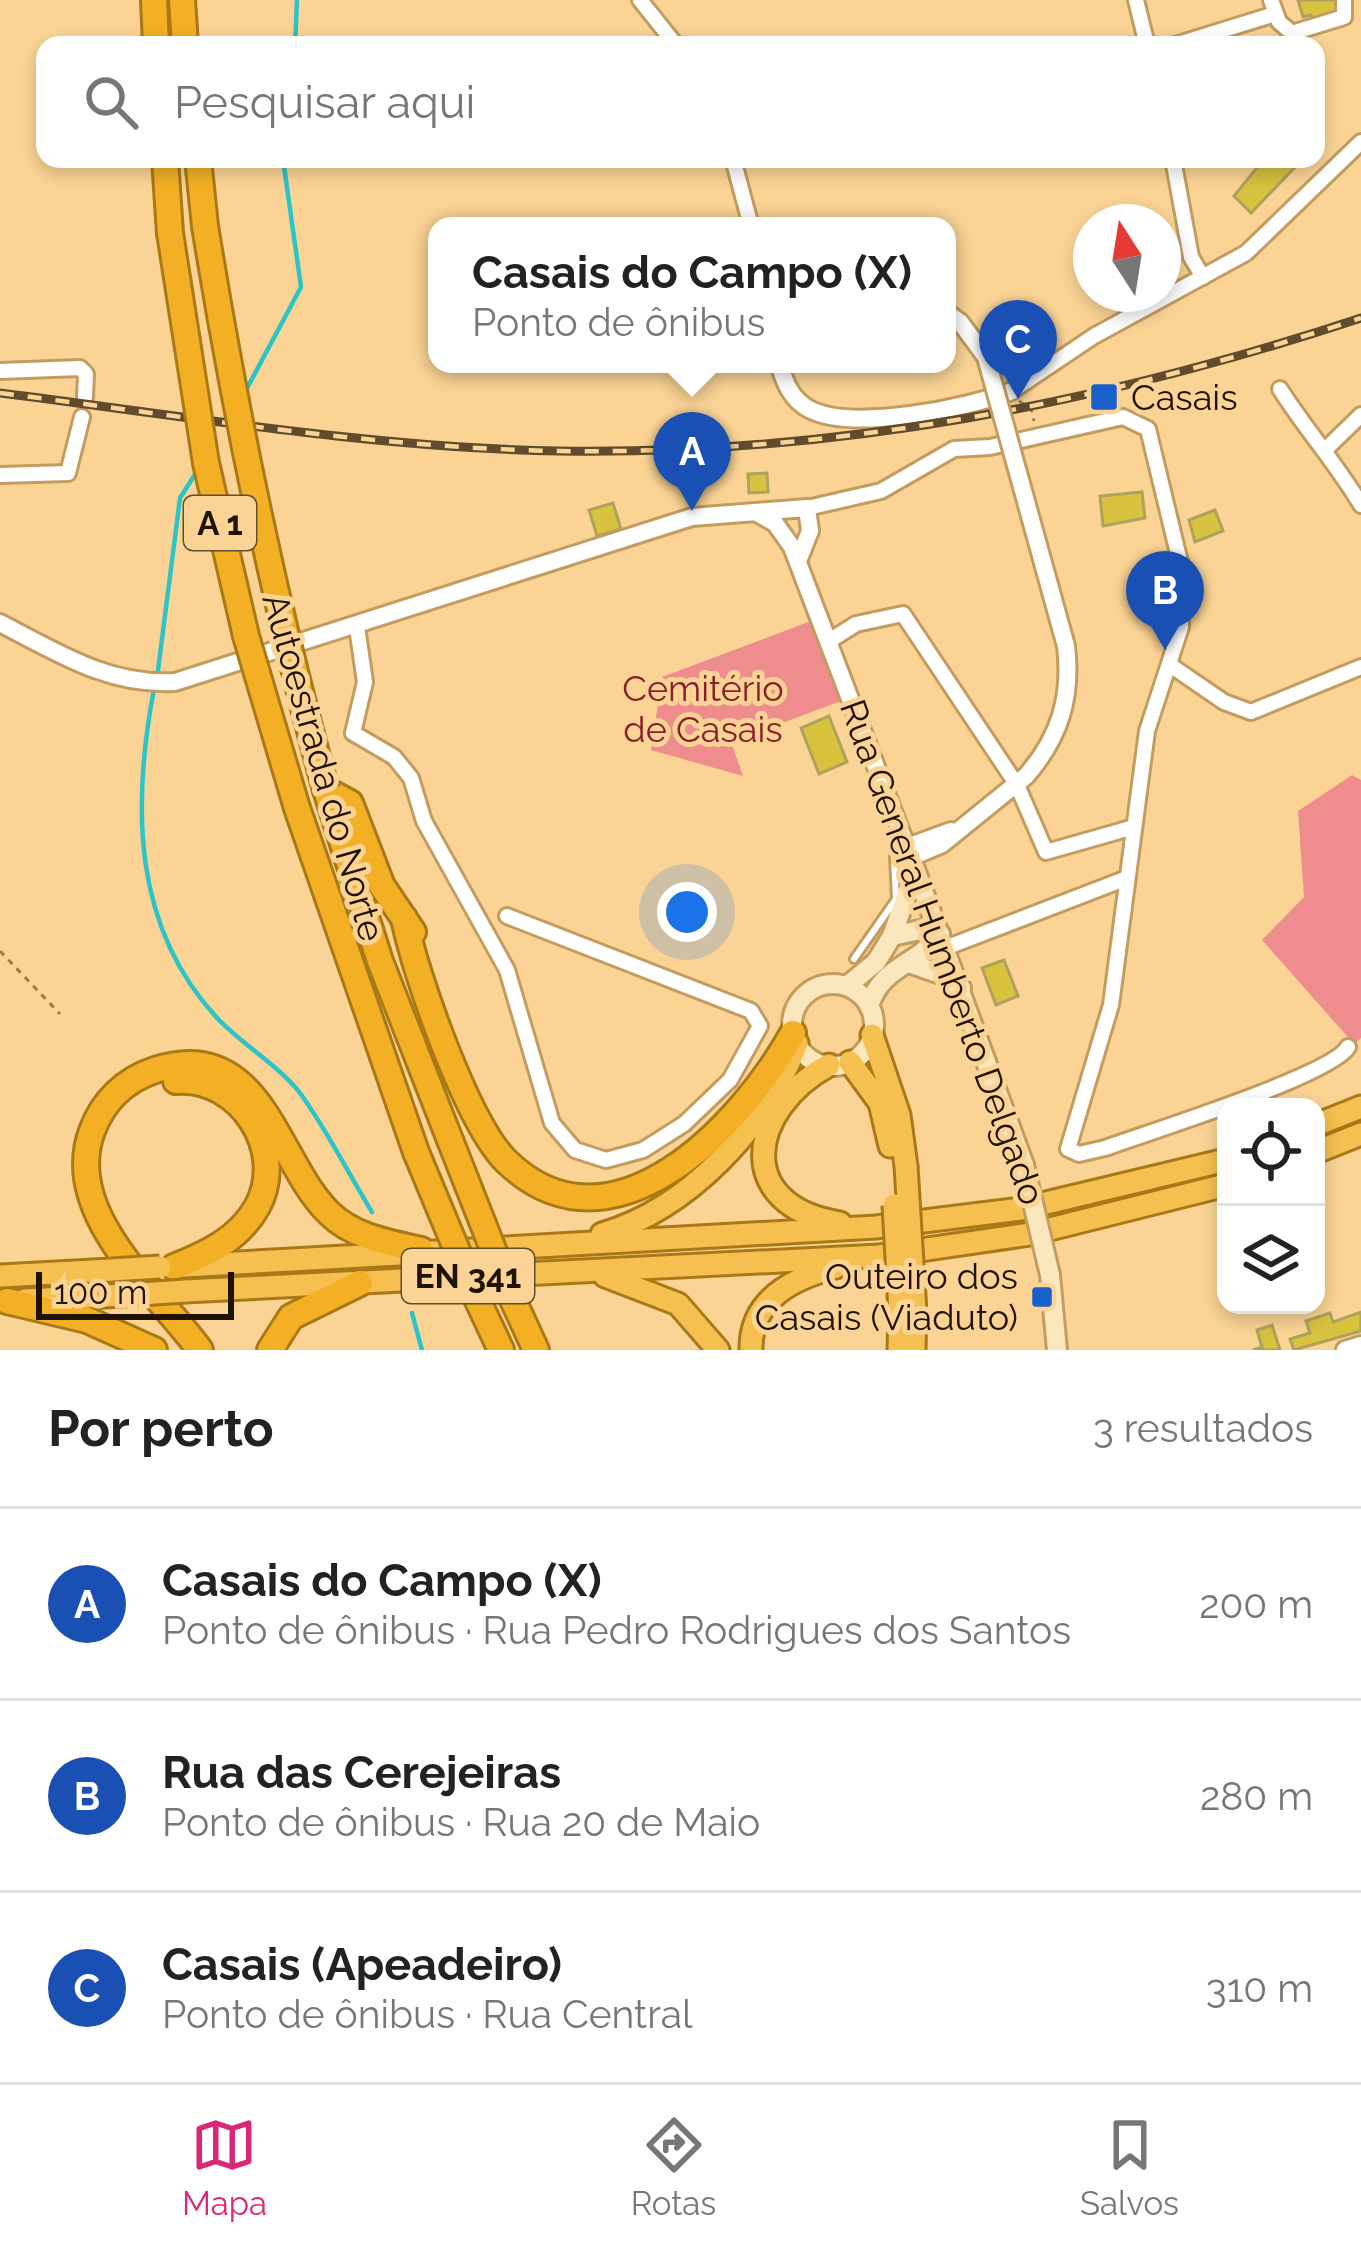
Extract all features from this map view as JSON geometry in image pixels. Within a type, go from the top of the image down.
[{"type":"highway","points":[[154,0],[156,36]]},
{"type":"highway","points":[[182,0],[184,36]]},
{"type":"highway","name":"Autoestrada do Norte","points":[[166,168],[170,232],[206,463],[246,635],[297,808],[416,1152],[501,1350]]},
{"type":"highway","name":"Autoestrada do Norte","points":[[199,168],[242,453],[280,626],[326,790],[380,961],[536,1350]]},
{"type":"highway","points":[[326,790],[350,803],[368,856],[426,951],[450,1012],[470,1098],[504,1159],[529,1180],[563,1195],[601,1198],[632,1191],[687,1160],[743,1104],[795,1038]]},
{"type":"highway","points":[[872,1035],[899,1114],[914,1350]]},
{"type":"highway","points":[[553,1244],[623,1227],[694,1185],[779,1084],[795,1038]]},
{"type":"highway","points":[[876,1227],[796,1211],[771,1183],[764,1140],[776,1106],[804,1079],[839,1064],[880,1103],[899,1167]]},
{"type":"highway","points":[[200,1350],[113,1239],[90,1194],[88,1141],[97,1116],[134,1079],[186,1066],[237,1082],[274,1123],[330,1214],[362,1234],[421,1250]]},
{"type":"highway","points":[[167,1267],[224,1243],[244,1224],[259,1204],[267,1157],[246,1112],[230,1097],[185,1081],[140,1090],[122,1106],[100,1143],[98,1166],[112,1211],[219,1350]]},
{"type":"highway","points":[[1325,1121],[1361,1106]]},
{"type":"highway","points":[[1325,1148],[1361,1134]]},
{"type":"highway","name":"EN 341","points":[[10,1275],[876,1227],[1021,1209],[1217,1162]]},
{"type":"highway","name":"EN 341","points":[[4,1302],[879,1256],[1030,1234],[1217,1187]]},
{"type":"highway","points":[[751,1350],[758,1315],[780,1290],[816,1272],[879,1256]]},
{"type":"highway","points":[[575,1270],[627,1281],[667,1298],[697,1321],[718,1350]]},
{"type":"highway","points":[[270,1350],[291,1317],[361,1282]]},
{"type":"highway","points":[[4,1302],[116,1330],[154,1350]]},
{"type":"highway","points":[[899,1350],[908,1312]]},
{"type":"main road","points":[[892,936],[925,929],[943,941],[883,976],[869,1006],[872,1035],[839,1064],[816,1062],[795,1038],[795,1009],[811,991],[847,986],[876,962],[910,896],[914,865]]},
{"type":"main road","name":"Rua General Humberto Delgado","points":[[914,865],[1024,1165],[1050,1275],[1057,1350]]},
{"type":"main road","points":[[909,963],[946,976],[961,988]]},
{"type":"main road","points":[[847,986],[869,1006]]},
{"type":"street","points":[[640,0],[669,36]]},
{"type":"street","points":[[1136,0],[1146,36]]},
{"type":"street","points":[[1197,36],[1273,7],[1292,33],[1344,16],[1344,0]]},
{"type":"street","points":[[783,373],[797,402],[830,416],[922,415],[1010,392],[1094,336],[1246,253],[1361,142]]},
{"type":"street","points":[[735,168],[749,217]]},
{"type":"street","points":[[1175,168],[1191,257],[1203,278]]},
{"type":"street","points":[[914,865],[939,839],[1022,781],[1053,741],[1069,672],[1066,646],[986,357],[956,323]]},
{"type":"street","points":[[0,370],[80,368],[86,374],[85,397]]},
{"type":"street","points":[[1280,389],[1306,430],[1328,448],[1361,505]]},
{"type":"street","points":[[1328,448],[1361,415]]},
{"type":"street","points":[[0,477],[68,473],[82,416]]},
{"type":"street","points":[[0,623],[97,673],[147,684],[176,682],[357,627],[603,543],[710,513],[802,509],[881,491],[954,449],[1123,417],[1148,429],[1181,566],[1181,627],[1147,730],[1111,1005],[1069,1151],[1079,1154],[1106,1148],[1280,1084],[1334,1061],[1348,1047]]},
{"type":"street","points":[[795,554],[810,531],[802,509]]},
{"type":"street","name":"Rua General Humberto Delgado","points":[[751,510],[775,523],[795,554],[914,865]]},
{"type":"street","points":[[830,641],[856,624],[903,614],[1022,781],[1046,852],[1134,827]]},
{"type":"street","points":[[357,627],[364,682],[353,733],[394,757],[411,778],[424,821],[485,922],[506,970],[552,1123],[575,1150],[606,1160],[644,1150],[684,1124],[730,1080],[760,1026],[752,1011],[507,916]]},
{"type":"street","points":[[1170,665],[1212,695],[1251,712],[1361,667]]},
{"type":"street","points":[[897,820],[939,839]]},
{"type":"street","points":[[914,865],[939,839]]},
{"type":"street","points":[[943,941],[1127,878]]},
{"type":"street","points":[[1345,1350],[1361,1345]]},
{"type":"lane","points":[[854,959],[892,908],[894,856],[914,865]]},
{"type":"path","points":[[1010,392],[1031,409],[1040,436]]},
{"type":"path","points":[[0,952],[60,1014]]},
{"type":"green space","name":"Cemitério de Casais","points":[[811,621],[841,701],[731,742],[743,776],[651,750],[662,677]]},
{"type":"green space","points":[[1352,775],[1361,780],[1361,1038],[1354,1044],[1262,940],[1304,897],[1298,811]]},
{"type":"building","points":[[1298,0],[1339,0],[1342,11],[1313,23],[1311,15],[1303,17]]},
{"type":"building","points":[[1257,168],[1294,168],[1251,213],[1234,196]]},
{"type":"building","points":[[767,473],[768,492],[749,493],[748,474]]},
{"type":"building","points":[[1142,492],[1145,518],[1103,526],[1100,496]]},
{"type":"building","points":[[613,503],[621,529],[597,536],[589,510]]},
{"type":"building","points":[[1215,510],[1223,531],[1195,542],[1189,520]]},
{"type":"building","points":[[829,716],[847,762],[819,774],[801,728]]},
{"type":"building","points":[[1004,960],[1018,996],[996,1005],[982,968]]},
{"type":"building","points":[[1361,1312],[1361,1331],[1294,1350],[1290,1339],[1310,1333],[1306,1321],[1330,1313],[1333,1322]]},
{"type":"building","points":[[1272,1325],[1280,1350],[1253,1350],[1262,1347],[1257,1330]]},
{"type":"waterway","points":[[295,36],[297,0]]},
{"type":"waterway","points":[[245,392],[301,287],[284,168]]},
{"type":"waterway","points":[[157,678],[180,498],[199,468]]},
{"type":"waterway","points":[[154,689],[142,820],[154,905],[169,945],[218,1019],[300,1093],[372,1212]]},
{"type":"waterway","points":[[412,1313],[422,1350]]},
{"type":"railway","points":[[0,393],[420,444],[663,450],[765,444],[966,418],[1165,376],[1361,318]]},
{"type":"place","name":"Casais","points":[[1104,397]]},
{"type":"place","name":"Casais (Apeadeiro)","points":[[1018,399]]},
{"type":"place","name":"Casais do Campo (X)","points":[[692,511]]},
{"type":"place","name":"Rua das Cerejeiras","points":[[1165,650]]},
{"type":"place","name":"Outeiro dos Casais (Viaduto)","points":[[1042,1297]]}]
